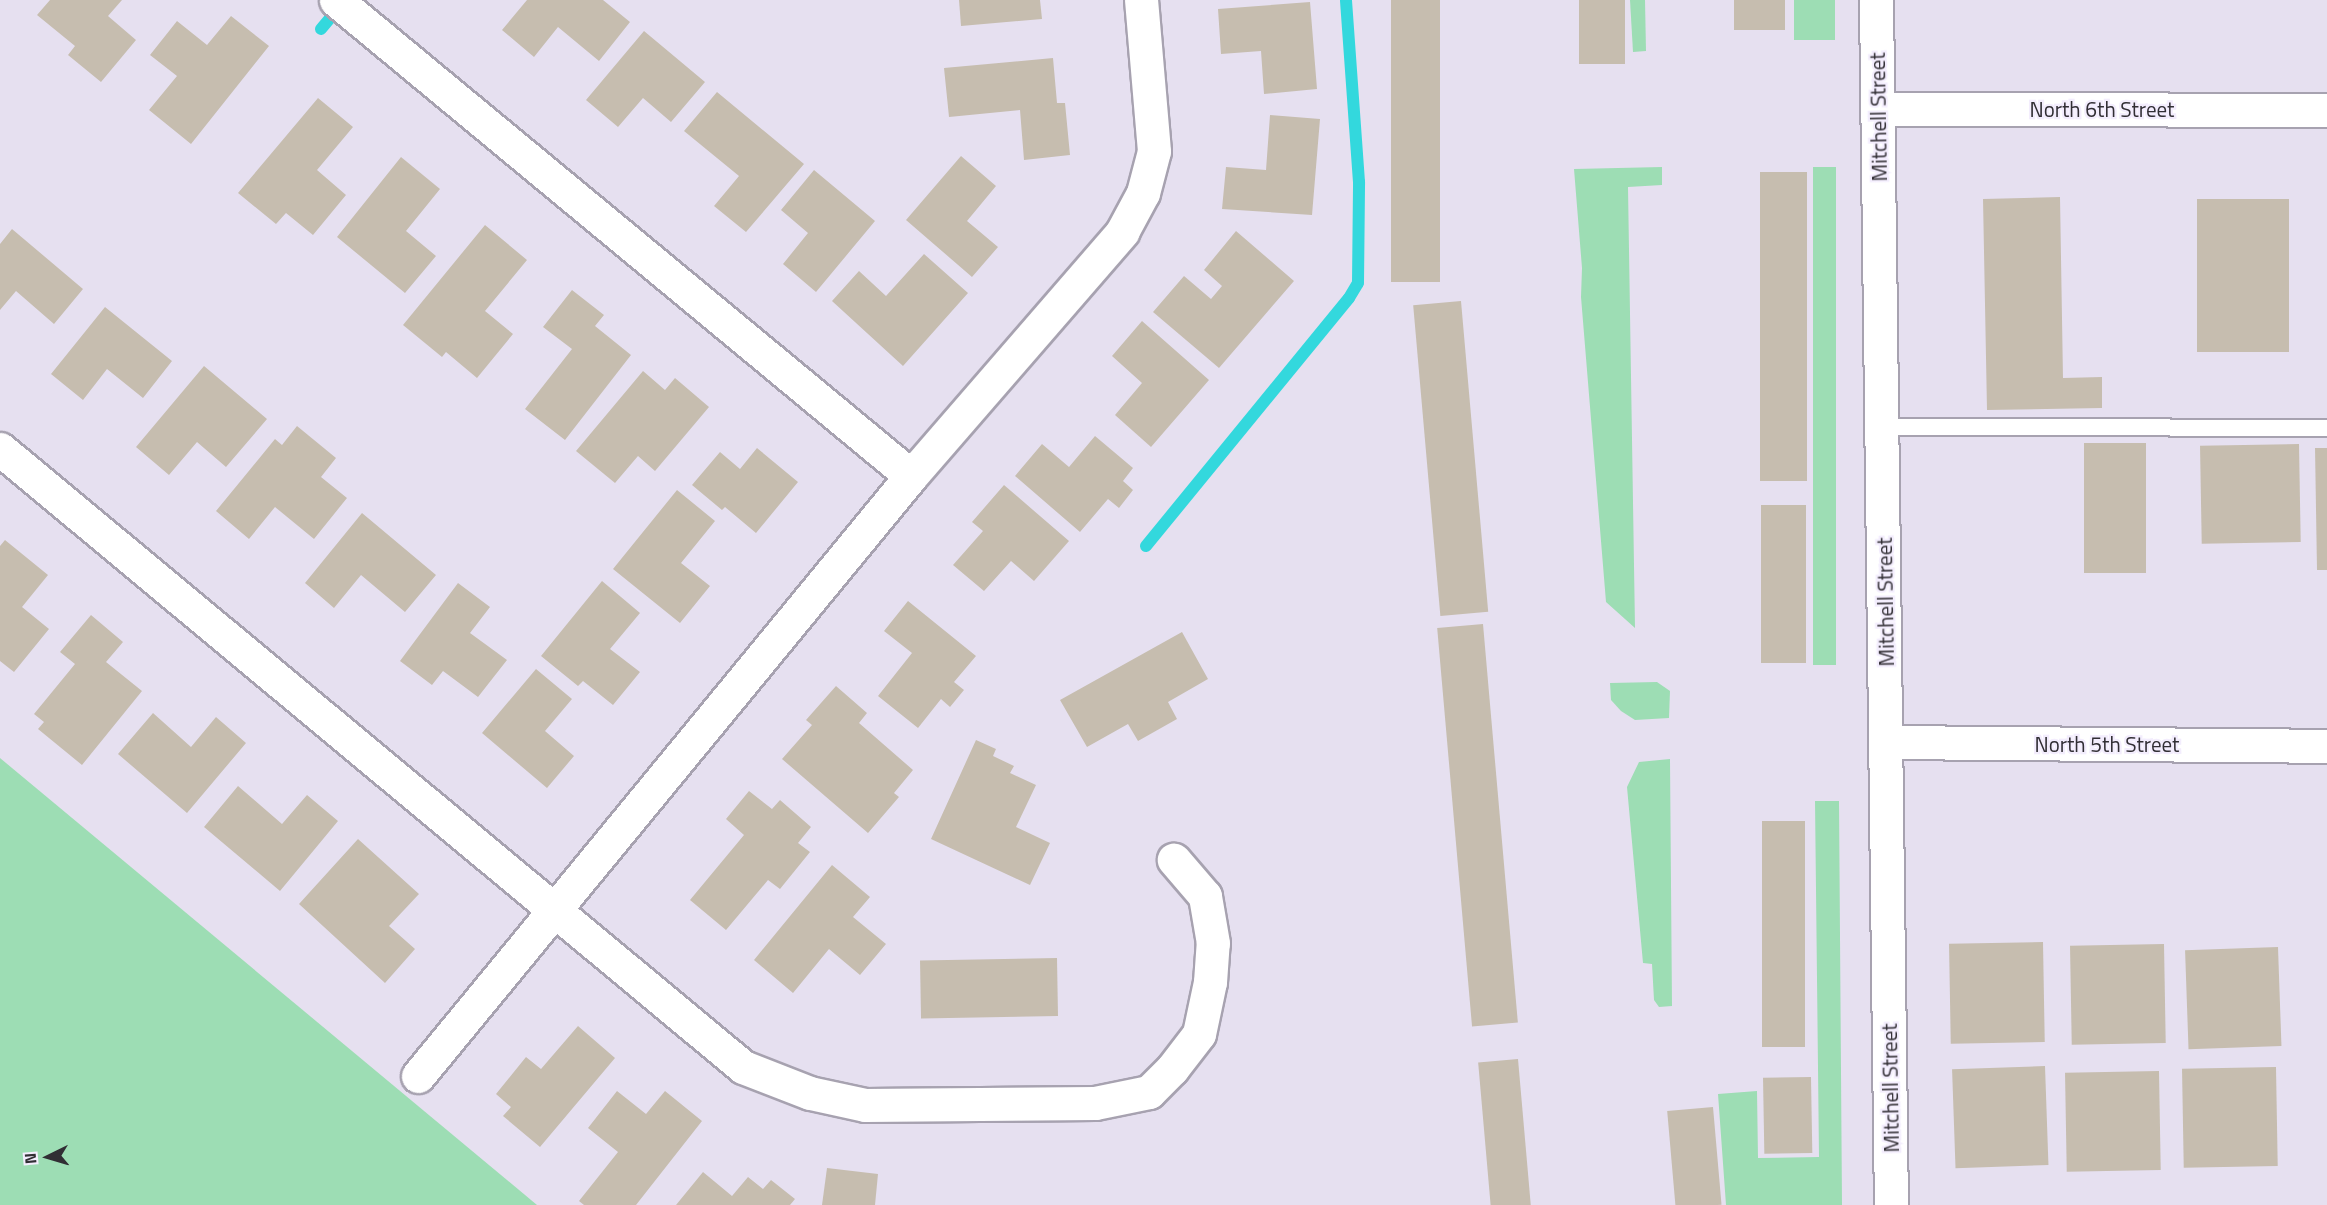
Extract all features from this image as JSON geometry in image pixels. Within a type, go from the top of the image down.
[{"type":"street","points":[[336,0],[911,476]]},
{"type":"street","points":[[418,1076],[911,476],[1122,232],[1143,193],[1154,151],[1141,0]]},
{"type":"street","name":"Mitchell Street","points":[[1876,0],[1891,1205]]},
{"type":"street","name":"North 6th Street","points":[[1878,109],[2327,110]]},
{"type":"street","points":[[0,449],[743,1067],[810,1093],[865,1105],[1095,1103],[1149,1092],[1172,1069],[1199,1034],[1210,982],[1213,943],[1205,896],[1174,860]]},
{"type":"street","name":"North 5th Street","points":[[1887,742],[2327,746]]},
{"type":"lane","points":[[1882,427],[2327,428]]},
{"type":"green space","points":[[1630,0],[1645,0],[1646,51],[1633,52]]},
{"type":"green space","points":[[1794,0],[1835,0],[1835,40],[1794,40]]},
{"type":"green space","points":[[1662,167],[1662,185],[1628,187],[1635,628],[1606,602],[1581,297],[1582,268],[1574,169]]},
{"type":"green space","points":[[1813,167],[1836,167],[1836,665],[1813,665]]},
{"type":"green space","points":[[1657,682],[1670,691],[1669,718],[1635,720],[1621,711],[1611,700],[1610,683]]},
{"type":"green space","points":[[0,758],[537,1205],[0,1205]]},
{"type":"green space","points":[[1670,759],[1672,1006],[1659,1007],[1654,1000],[1652,964],[1643,963],[1627,787],[1639,762]]},
{"type":"green space","points":[[1815,801],[1839,801],[1842,1205],[1726,1205],[1718,1094],[1757,1091],[1758,1158],[1819,1157]]},
{"type":"building","points":[[50,0],[122,0],[108,16],[136,40],[101,82],[68,55],[75,46],[37,15]]},
{"type":"building","points":[[527,0],[603,0],[630,22],[599,61],[558,27],[534,57],[502,30]]},
{"type":"building","points":[[959,0],[1040,0],[1042,19],[961,26]]},
{"type":"building","points":[[1391,0],[1440,0],[1440,282],[1391,282]]},
{"type":"building","points":[[1579,0],[1625,0],[1625,64],[1579,64]]},
{"type":"building","points":[[1734,0],[1785,0],[1785,30],[1734,30]]},
{"type":"building","points":[[1310,2],[1317,89],[1264,94],[1261,51],[1221,54],[1218,9]]},
{"type":"building","points":[[231,16],[269,46],[191,144],[149,110],[177,76],[150,55],[177,21],[207,45]]},
{"type":"building","points":[[644,31],[705,82],[671,122],[643,98],[618,127],[586,100]]},
{"type":"building","points":[[1053,58],[1057,103],[1065,103],[1070,155],[1024,160],[1020,110],[949,117],[944,68]]},
{"type":"building","points":[[717,92],[804,164],[746,232],[714,206],[739,176],[684,131]]},
{"type":"building","points":[[318,98],[353,127],[317,170],[346,195],[313,235],[286,213],[276,224],[238,193]]},
{"type":"building","points":[[1270,115],[1320,119],[1312,215],[1222,209],[1226,167],[1266,170]]},
{"type":"building","points":[[961,156],[996,186],[967,221],[998,247],[972,277],[906,220]]},
{"type":"building","points":[[401,157],[440,189],[406,231],[436,256],[405,293],[337,237]]},
{"type":"building","points":[[814,170],[875,221],[816,292],[783,264],[808,233],[781,210]]},
{"type":"building","points":[[1760,172],[1807,172],[1807,481],[1760,481]]},
{"type":"building","points":[[2060,197],[2063,378],[2102,377],[2102,408],[1987,410],[1983,199]]},
{"type":"building","points":[[2197,199],[2289,199],[2289,352],[2197,352]]},
{"type":"building","points":[[485,225],[527,260],[485,311],[513,334],[477,378],[446,352],[442,357],[403,325]]},
{"type":"building","points":[[12,229],[83,289],[54,324],[16,291],[0,310],[0,244]]},
{"type":"building","points":[[1236,231],[1294,281],[1219,368],[1153,312],[1184,276],[1211,299],[1222,286],[1204,270]]},
{"type":"building","points":[[924,254],[968,293],[903,366],[832,301],[859,271],[886,296]]},
{"type":"building","points":[[572,290],[604,315],[595,326],[631,355],[565,440],[525,409],[572,349],[543,327]]},
{"type":"building","points":[[1461,301],[1488,612],[1440,616],[1413,305]]},
{"type":"building","points":[[105,307],[172,361],[143,398],[107,369],[83,400],[51,374]]},
{"type":"building","points":[[1142,321],[1209,380],[1151,447],[1115,415],[1142,383],[1112,356]]},
{"type":"building","points":[[204,366],[267,419],[226,467],[197,442],[169,475],[136,447]]},
{"type":"building","points":[[643,371],[665,390],[675,378],[709,407],[655,471],[638,456],[615,483],[576,451]]},
{"type":"building","points":[[297,426],[336,458],[321,477],[347,498],[314,539],[275,507],[249,539],[216,511],[275,439],[282,445]]},
{"type":"building","points":[[1095,436],[1133,468],[1123,481],[1133,490],[1119,508],[1108,499],[1080,532],[1015,476],[1042,444],[1069,467]]},
{"type":"building","points":[[2084,443],[2146,443],[2146,573],[2084,573]]},
{"type":"building","points":[[2299,444],[2301,542],[2202,544],[2200,446]]},
{"type":"building","points":[[757,448],[798,482],[756,533],[725,507],[722,510],[692,485],[720,452],[740,469]]},
{"type":"building","points":[[2315,448],[2327,448],[2327,570],[2317,570]]},
{"type":"building","points":[[1004,485],[1069,541],[1034,581],[1011,561],[984,591],[953,565],[983,531],[972,522]]},
{"type":"building","points":[[677,490],[715,521],[681,563],[710,586],[680,623],[613,569]]},
{"type":"building","points":[[1761,505],[1806,505],[1806,663],[1761,663]]},
{"type":"building","points":[[362,513],[436,575],[405,612],[361,575],[334,608],[305,583]]},
{"type":"building","points":[[5,540],[48,575],[22,607],[49,629],[14,672],[0,661],[0,546]]},
{"type":"building","points":[[602,581],[640,613],[610,649],[640,672],[613,705],[583,681],[578,686],[541,656]]},
{"type":"building","points":[[458,583],[490,607],[470,633],[507,660],[478,697],[443,671],[432,685],[400,661]]},
{"type":"building","points":[[908,601],[976,656],[954,682],[964,690],[950,707],[941,699],[918,728],[878,696],[912,653],[884,631]]},
{"type":"building","points":[[91,615],[123,642],[106,662],[142,691],[82,765],[38,729],[44,722],[34,714],[75,664],[60,652]]},
{"type":"building","points":[[1483,624],[1518,1022],[1472,1026],[1437,628]]},
{"type":"building","points":[[1182,632],[1208,679],[1168,702],[1177,719],[1138,741],[1128,724],[1087,747],[1060,700]]},
{"type":"building","points":[[536,669],[572,699],[545,731],[574,756],[547,788],[482,733]]},
{"type":"building","points":[[836,686],[867,713],[859,723],[913,770],[894,793],[899,797],[868,833],[782,759],[812,725],[806,720]]},
{"type":"building","points":[[153,713],[191,747],[216,717],[246,743],[187,813],[118,754]]},
{"type":"building","points":[[976,740],[996,749],[993,756],[1014,766],[1010,773],[1036,785],[1016,827],[1050,843],[1030,885],[931,839]]},
{"type":"building","points":[[238,786],[282,824],[307,795],[338,821],[280,891],[204,827]]},
{"type":"building","points":[[749,791],[772,809],[780,800],[811,827],[798,843],[810,852],[780,889],[768,880],[726,930],[690,900],[744,835],[726,819]]},
{"type":"building","points":[[1762,821],[1805,821],[1805,1047],[1762,1047]]},
{"type":"building","points":[[358,839],[419,894],[389,926],[415,949],[385,983],[299,904]]},
{"type":"building","points":[[832,865],[870,897],[853,917],[886,944],[860,975],[829,949],[793,993],[754,960]]},
{"type":"building","points":[[2043,942],[2045,1042],[1951,1044],[1949,944]]},
{"type":"building","points":[[2164,944],[2166,1043],[2072,1045],[2070,946]]},
{"type":"building","points":[[2278,947],[2281,1046],[2189,1049],[2185,950]]},
{"type":"building","points":[[1057,958],[1058,1016],[921,1018],[920,960]]},
{"type":"building","points":[[578,1026],[615,1058],[540,1147],[503,1116],[511,1107],[496,1094],[526,1057],[541,1069]]},
{"type":"building","points":[[1518,1059],[1531,1205],[1491,1205],[1478,1062]]},
{"type":"building","points":[[2045,1066],[2048,1165],[1956,1168],[1952,1069]]},
{"type":"building","points":[[2276,1067],[2278,1166],[2184,1168],[2182,1069]]},
{"type":"building","points":[[2159,1071],[2161,1170],[2067,1172],[2065,1073]]},
{"type":"building","points":[[1811,1077],[1812,1153],[1764,1154],[1763,1078]]},
{"type":"building","points":[[617,1091],[646,1114],[665,1091],[702,1121],[636,1205],[584,1205],[579,1201],[618,1152],[588,1128]]},
{"type":"building","points":[[1713,1107],[1722,1205],[1675,1205],[1667,1111]]},
{"type":"building","points":[[827,1168],[878,1174],[875,1205],[822,1205]]},
{"type":"building","points":[[703,1172],[732,1196],[748,1177],[763,1189],[771,1180],[795,1199],[790,1205],[676,1205]]},
{"type":"waterway","points":[[1146,546],[1349,298],[1358,283],[1359,182],[1346,0]]},
{"type":"waterway","points":[[321,29],[341,5]]}]
